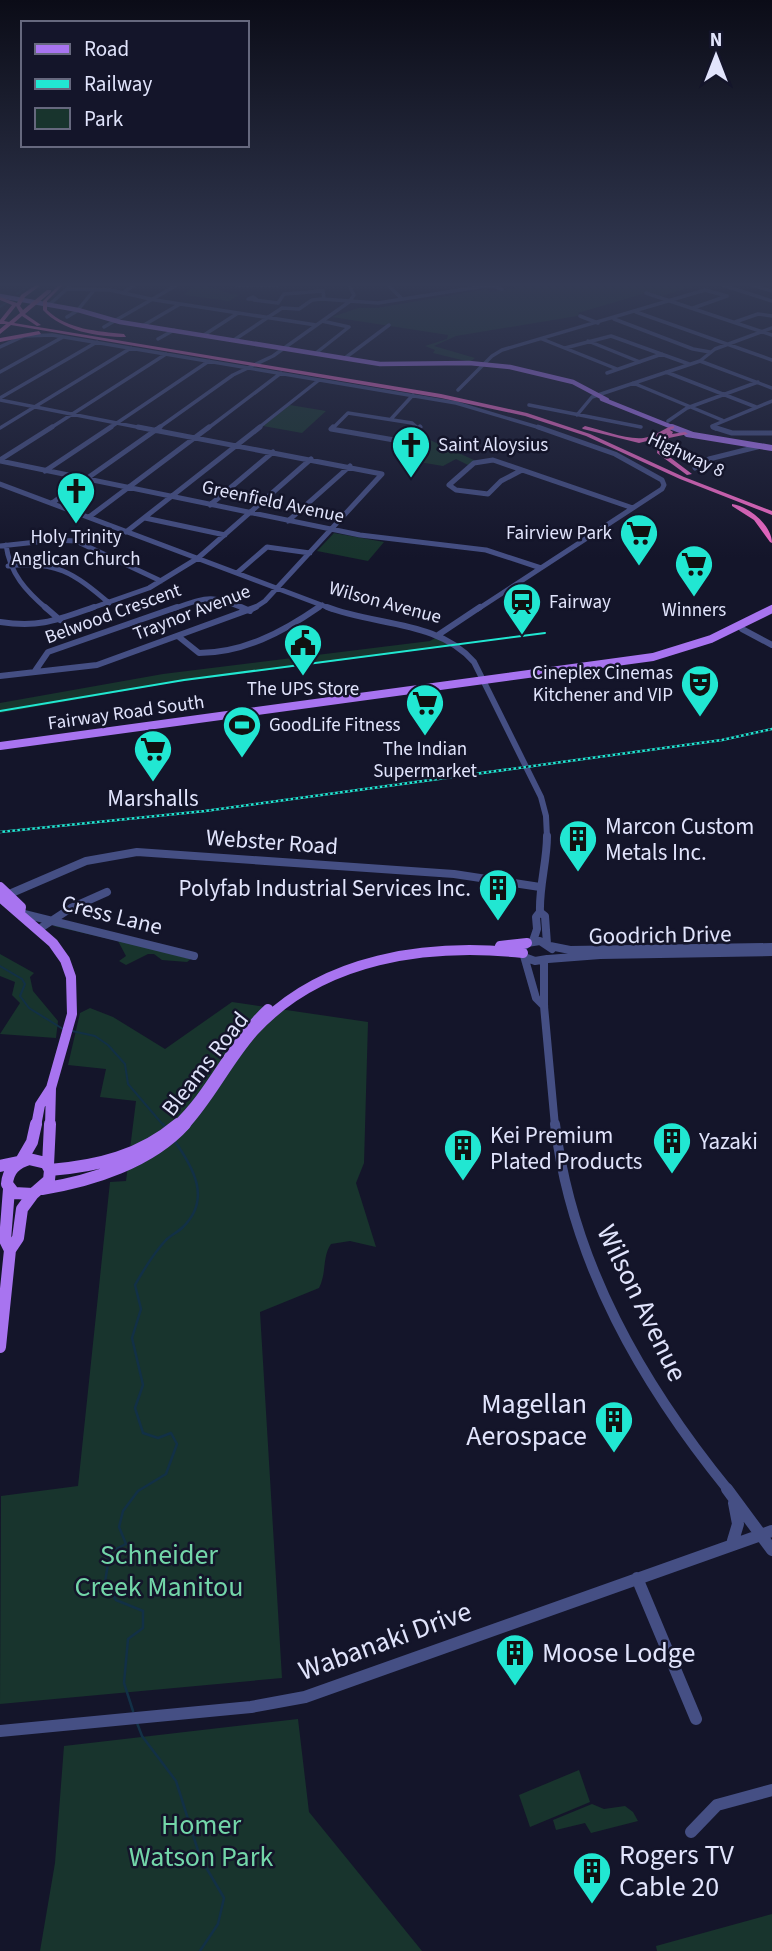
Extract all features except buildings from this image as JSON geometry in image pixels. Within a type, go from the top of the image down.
[{"type":"highway","name":"Highway 8","points":[[325,376],[441,396],[527,415],[604,442],[772,513]]},
{"type":"highway","name":"Highway 8","points":[[344,376],[469,397],[532,411],[585,428],[685,476],[772,507]]},
{"type":"highway","points":[[585,428],[639,441],[653,438],[671,427]]},
{"type":"highway","points":[[671,427],[660,453],[685,476],[756,519],[772,541]]},
{"type":"highway","points":[[667,436],[689,434]]},
{"type":"main road","points":[[545,376],[689,434],[772,448]]},
{"type":"main road","name":"Fairway Road South","points":[[0,746],[381,694],[666,659],[715,643],[772,611]]},
{"type":"main road","name":"Fairway Road South","points":[[484,681],[671,653],[711,639],[772,611]]},
{"type":"main road","points":[[0,1347],[10,1250],[18,1238],[22,1209],[49,1180],[47,1138],[51,1088],[72,1013],[74,989],[69,967],[61,953],[2,893]]},
{"type":"main road","name":"Bleams Road","points":[[37,1191],[101,1174],[147,1152],[184,1122],[209,1095],[240,1047],[258,1027],[280,1007],[328,977],[385,958],[420,953],[527,949]]},
{"type":"main road","points":[[10,1250],[5,1240],[8,1227],[5,1184],[9,1171],[33,1145],[39,1102],[51,1088]]},
{"type":"main road","name":"Bleams Road","points":[[49,1168],[122,1160],[147,1152]]},
{"type":"main road","points":[[0,1166],[37,1159],[49,1168]]},
{"type":"main road","points":[[5,1184],[18,1194],[37,1191]]},
{"type":"street","points":[[0,399],[39,376]]},
{"type":"street","points":[[0,428],[85,376]]},
{"type":"street","points":[[0,460],[131,376]]},
{"type":"street","points":[[45,471],[186,376]]},
{"type":"street","points":[[52,503],[232,376]]},
{"type":"street","points":[[89,517],[277,376]]},
{"type":"street","points":[[298,376],[456,403],[552,430],[615,454],[658,477],[663,483],[662,489],[438,635]]},
{"type":"street","points":[[458,390],[471,376]]},
{"type":"street","points":[[577,415],[596,395],[653,376]]},
{"type":"street","points":[[677,376],[756,407]]},
{"type":"street","points":[[742,376],[772,388]]},
{"type":"street","points":[[126,531],[319,380]]},
{"type":"street","points":[[671,427],[690,407],[758,382]]},
{"type":"street","points":[[632,383],[722,420]]},
{"type":"street","points":[[391,419],[413,395]]},
{"type":"street","points":[[0,399],[350,466]]},
{"type":"street","points":[[772,401],[712,426],[715,429],[772,433]]},
{"type":"street","points":[[529,405],[641,427]]},
{"type":"street","points":[[348,413],[391,419],[420,427],[409,439],[400,441],[334,431],[330,428],[348,413]]},
{"type":"street","points":[[695,468],[709,459],[761,446]]},
{"type":"street","points":[[210,505],[273,452]]},
{"type":"street","points":[[0,622],[27,626],[60,620],[161,581],[198,558],[312,459]]},
{"type":"street","points":[[522,470],[501,481],[488,494],[450,486],[464,470],[485,459],[522,470],[633,508]]},
{"type":"street","name":"Greenfield Avenue","points":[[0,460],[332,530],[398,542],[474,548],[499,553],[541,568]]},
{"type":"street","points":[[288,520],[350,466]]},
{"type":"street","name":"Traynor Avenue","points":[[0,676],[97,665],[250,611],[278,589],[382,473],[350,466]]},
{"type":"street","name":"Wilson Avenue","points":[[0,484],[322,605],[362,618],[438,635],[468,654],[541,797],[548,832],[540,887],[540,912],[536,916],[537,929],[527,949]]},
{"type":"street","points":[[145,518],[225,535]]},
{"type":"street","points":[[60,620],[14,578],[3,546],[62,539],[76,541],[161,581]]},
{"type":"street","points":[[237,573],[262,550],[271,546],[310,553]]},
{"type":"street","points":[[8,565],[40,562],[62,566],[109,603]]},
{"type":"street","name":"Belwood Crescent","points":[[35,671],[42,656],[48,652],[207,597],[218,598],[250,611]]},
{"type":"street","points":[[178,637],[199,653],[229,650],[280,632],[322,605]]},
{"type":"street","points":[[742,629],[772,645]]},
{"type":"street","name":"Webster Road","points":[[2,893],[90,858],[117,852],[454,874],[540,887]]},
{"type":"street","points":[[39,929],[71,908],[107,892]]},
{"type":"street","points":[[527,949],[548,945],[545,916],[540,912]]},
{"type":"street","name":"Cress Lane","points":[[20,913],[194,956]]},
{"type":"street","name":"Wilson Avenue","points":[[548,945],[553,953],[541,968],[547,997],[544,1006],[559,1156],[582,1238],[633,1352],[671,1417],[734,1500],[767,1532],[772,1550]]},
{"type":"street","name":"Goodrich Drive","points":[[548,945],[570,950],[772,947]]},
{"type":"street","points":[[527,949],[536,961],[546,960]]},
{"type":"street","points":[[527,949],[536,998],[544,1006]]},
{"type":"street","name":"Goodrich Drive","points":[[546,960],[600,955],[772,952]]},
{"type":"street","points":[[732,1544],[739,1520],[734,1500]]},
{"type":"street","name":"Wabanaki Drive","points":[[0,1731],[251,1707],[305,1697],[767,1532]]},
{"type":"street","points":[[637,1578],[696,1719]]},
{"type":"street","points":[[691,1832],[717,1805],[772,1790]]},
{"type":"green space","points":[[290,405],[326,411],[302,433],[263,426]]},
{"type":"green space","points":[[411,439],[428,443],[430,440],[476,461],[468,465],[456,459],[443,466],[401,459],[406,453],[402,444]]},
{"type":"green space","points":[[334,533],[384,542],[368,561],[317,551]]},
{"type":"green space","points":[[437,637],[450,646],[170,683],[0,713],[0,703],[163,674],[430,641]]},
{"type":"green space","points":[[57,924],[191,959],[187,962],[162,960],[154,954],[148,954],[126,965],[119,961],[126,956],[118,941],[53,926]]},
{"type":"green space","points":[[0,954],[34,973],[30,977],[33,991],[58,1021],[56,1038],[0,1034],[20,1003],[12,995],[15,982],[0,976]]},
{"type":"green space","name":"Schneider Creek Manitou","points":[[232,1002],[368,1022],[364,1163],[356,1183],[376,1247],[350,1241],[331,1244],[326,1254],[319,1288],[260,1312],[282,1678],[0,1704],[1,1496],[78,1486],[110,1182],[126,1181],[136,1101],[100,1097],[106,1069],[68,1065],[80,1013],[90,1008],[113,1017],[165,1049]]},
{"type":"green space","name":"Homer Watson Park","points":[[298,1719],[309,1812],[422,1951],[40,1951],[55,1863],[64,1746]]},
{"type":"green space","points":[[579,1770],[590,1802],[530,1827],[519,1795]]},
{"type":"green space","points":[[592,1804],[604,1809],[625,1806],[633,1812],[638,1821],[591,1833],[585,1823],[556,1830],[553,1820]]},
{"type":"green space","points":[[772,1914],[772,1951],[657,1951],[656,1946]]},
{"type":"waterway","points":[[0,966],[22,979],[25,984],[20,996],[29,1008],[63,1029]]},
{"type":"waterway","points":[[72,1031],[95,1036],[108,1045],[125,1064],[128,1084],[164,1126]]},
{"type":"waterway","points":[[133,1711],[124,1683],[128,1639],[143,1628],[143,1611],[116,1600],[105,1582],[110,1552],[126,1544],[119,1527],[123,1511],[138,1491],[166,1474],[177,1444],[171,1433],[158,1438],[143,1433],[135,1408],[143,1385],[132,1338],[141,1309],[135,1285],[157,1251],[192,1216],[196,1205],[198,1194],[193,1172],[174,1140]]},
{"type":"waterway","points":[[137,1723],[142,1736],[176,1781],[200,1857],[224,1898],[218,1924],[200,1951]]},
{"type":"tram line","points":[[0,711],[184,680],[545,633]]},
{"type":"railway","points":[[0,832],[205,811],[722,740],[772,729]]},
{"type":"place","name":"Saint Aloysius","points":[[411,479]]},
{"type":"place","name":"Holy Trinity Anglican Church","points":[[76,525]]},
{"type":"place","name":"Fairview Park","points":[[639,567]]},
{"type":"place","name":"Winners","points":[[694,598]]},
{"type":"place","name":"Fairway","points":[[522,636]]},
{"type":"place","name":"The UPS Store","points":[[303,677]]},
{"type":"place","name":"Cineplex Cinemas Kitchener and VIP","points":[[700,718]]},
{"type":"place","name":"The Indian Supermarket","points":[[425,737]]},
{"type":"place","name":"GoodLife Fitness","points":[[242,759]]},
{"type":"place","name":"Marshalls","points":[[153,783]]},
{"type":"place","name":"Marcon Custom Metals Inc.","points":[[578,873]]},
{"type":"place","name":"Polyfab Industrial Services Inc.","points":[[498,922]]},
{"type":"place","name":"Yazaki","points":[[672,1175]]},
{"type":"place","name":"Kei Premium Plated Products","points":[[463,1182]]},
{"type":"place","name":"Magellan Aerospace","points":[[614,1454]]},
{"type":"place","name":"Moose Lodge","points":[[515,1687]]},
{"type":"place","name":"Rogers TV Cable 20","points":[[592,1905]]}]
